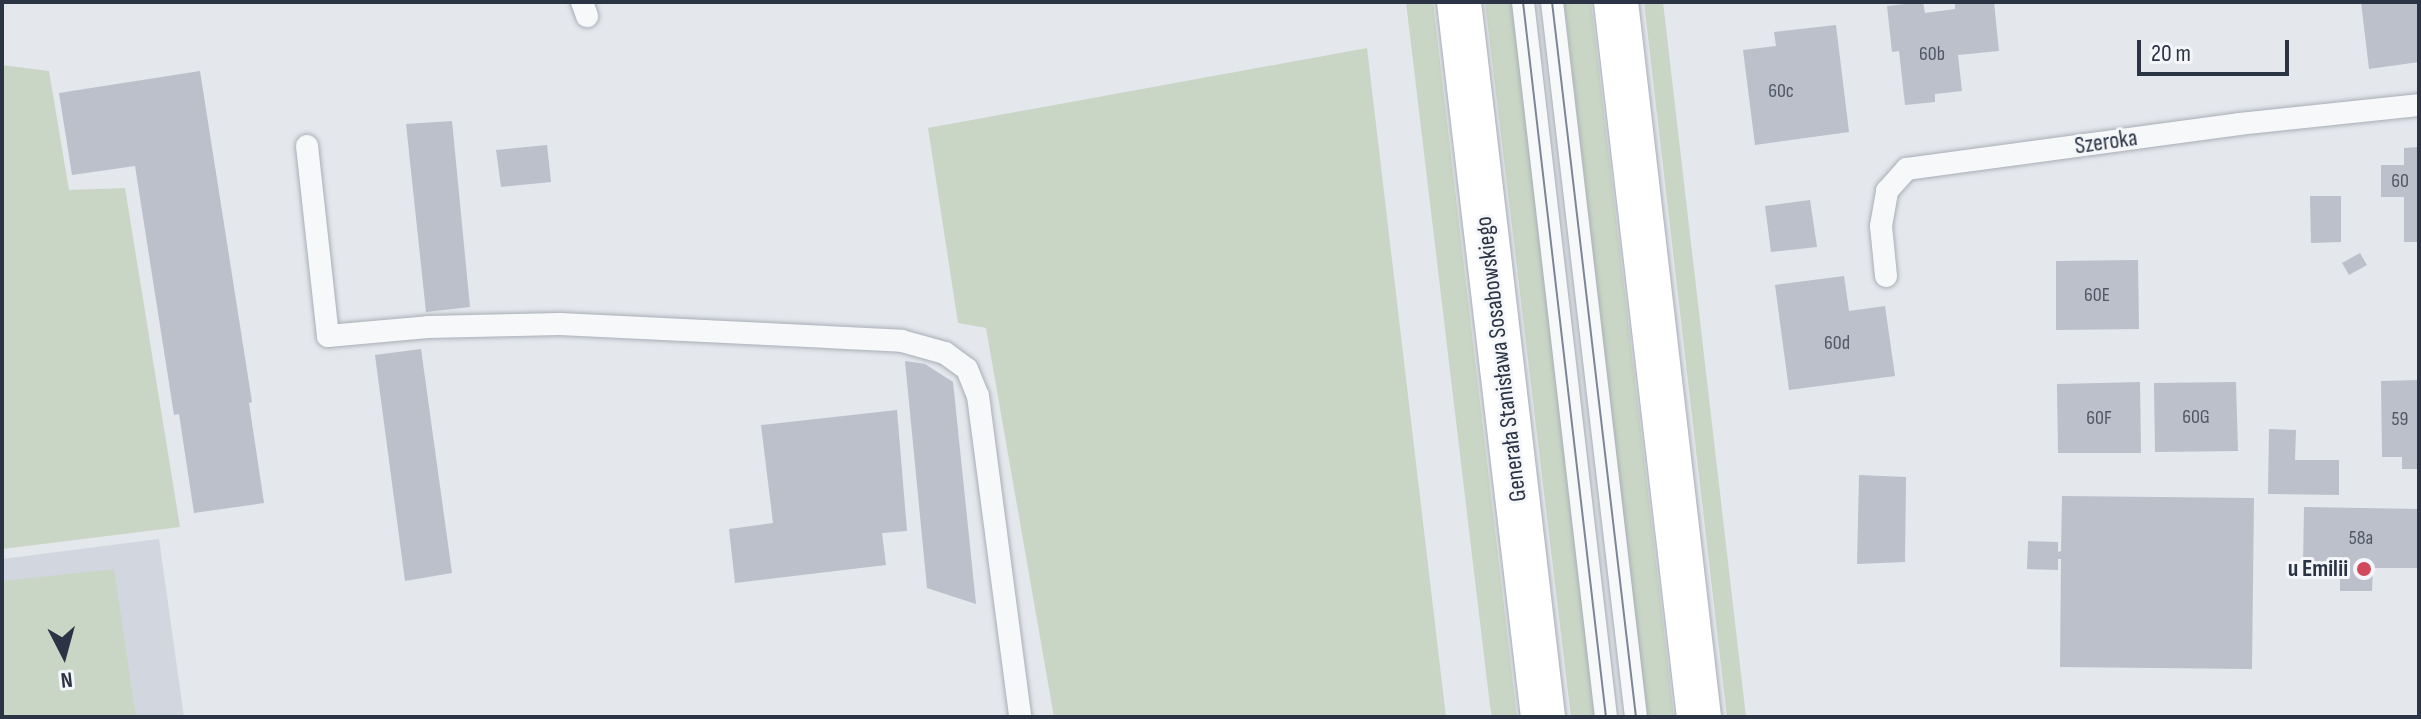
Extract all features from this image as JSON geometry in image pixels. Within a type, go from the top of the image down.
[{"type":"main road","name":"Generała Stanisława Sosabowskiego","points":[[1459,2],[1543,717]]},
{"type":"main road","points":[[1616,2],[1699,717]]},
{"type":"lane","points":[[1523,2],[1606,717]]},
{"type":"lane","points":[[1552,2],[1636,717]]},
{"type":"lane","name":"Szeroka","points":[[1886,276],[1881,226],[1887,191],[1907,169],[2239,124],[2419,105]]},
{"type":"lane","points":[[307,146],[328,336],[428,327],[560,324],[902,341],[945,353],[967,369],[978,396],[1020,717]]},
{"type":"shaded area","points":[[159,539],[184,717],[2,717],[2,559]]},
{"type":"green space","points":[[1406,2],[1433,2],[1517,717],[1492,717],[1490,706]]},
{"type":"green space","points":[[1485,2],[1514,2],[1597,717],[1571,717]]},
{"type":"green space","points":[[1564,2],[1591,2],[1674,717],[1647,717]]},
{"type":"green space","points":[[1644,2],[1663,2],[1746,717],[1727,717]]},
{"type":"green space","points":[[1367,48],[1446,717],[1054,717],[986,328],[958,323],[928,128]]},
{"type":"green space","points":[[2,65],[49,71],[69,190],[125,188],[180,527],[2,549]]},
{"type":"green space","points":[[114,569],[136,717],[2,717],[2,581]]},
{"type":"building","points":[[1923,2],[1925,13],[1955,9],[1955,2],[1994,2],[1999,51],[1958,55],[1962,91],[1935,94],[1935,102],[1905,105],[1899,51],[1892,52],[1887,6]]},
{"type":"building","points":[[2361,2],[2419,2],[2419,62],[2369,69]]},
{"type":"building","points":[[1836,25],[1849,132],[1755,145],[1743,50],[1776,46],[1774,32]]},
{"type":"building","points":[[200,71],[252,402],[249,403],[264,503],[194,513],[179,414],[174,415],[135,166],[72,175],[59,93]]},
{"type":"building","points":[[452,121],[470,307],[426,312],[406,124]]},
{"type":"building","points":[[547,145],[551,182],[501,187],[496,150]]},
{"type":"building","points":[[2419,147],[2419,242],[2404,242],[2404,197],[2381,197],[2381,165],[2404,165],[2404,148]]},
{"type":"building","points":[[2310,196],[2341,196],[2341,242],[2311,243]]},
{"type":"building","points":[[1810,200],[1817,247],[1771,252],[1765,206]]},
{"type":"building","points":[[2360,253],[2367,265],[2349,275],[2342,263]]},
{"type":"building","points":[[2138,260],[2139,329],[2056,330],[2056,261]]},
{"type":"building","points":[[1844,276],[1849,311],[1885,306],[1895,376],[1789,390],[1775,285]]},
{"type":"building","points":[[421,349],[452,573],[405,581],[375,355]]},
{"type":"building","points":[[905,361],[925,364],[953,382],[976,604],[927,588]]},
{"type":"building","points":[[2419,380],[2419,469],[2402,469],[2402,457],[2382,457],[2381,381]]},
{"type":"building","points":[[2140,382],[2141,453],[2058,453],[2057,384]]},
{"type":"building","points":[[2236,382],[2238,451],[2155,452],[2154,383]]},
{"type":"building","points":[[897,410],[907,531],[882,533],[886,565],[735,583],[729,529],[773,523],[761,425]]},
{"type":"building","points":[[2269,429],[2296,430],[2295,460],[2339,460],[2339,495],[2268,494]]},
{"type":"building","points":[[1859,475],[1906,477],[1905,562],[1857,564]]},
{"type":"building","points":[[2062,496],[2254,498],[2252,669],[2060,667],[2061,559],[2058,559],[2058,570],[2027,569],[2028,541],[2058,542],[2058,552],[2061,551]]},
{"type":"building","points":[[2304,507],[2419,509],[2419,568],[2373,568],[2372,591],[2340,591],[2340,568],[2303,567]]},
{"type":"tram line","points":[[1523,2],[1606,717]]},
{"type":"tram line","points":[[1552,2],[1636,717]]},
{"type":"place","name":"u Emilii","points":[[2364,569]]}]
